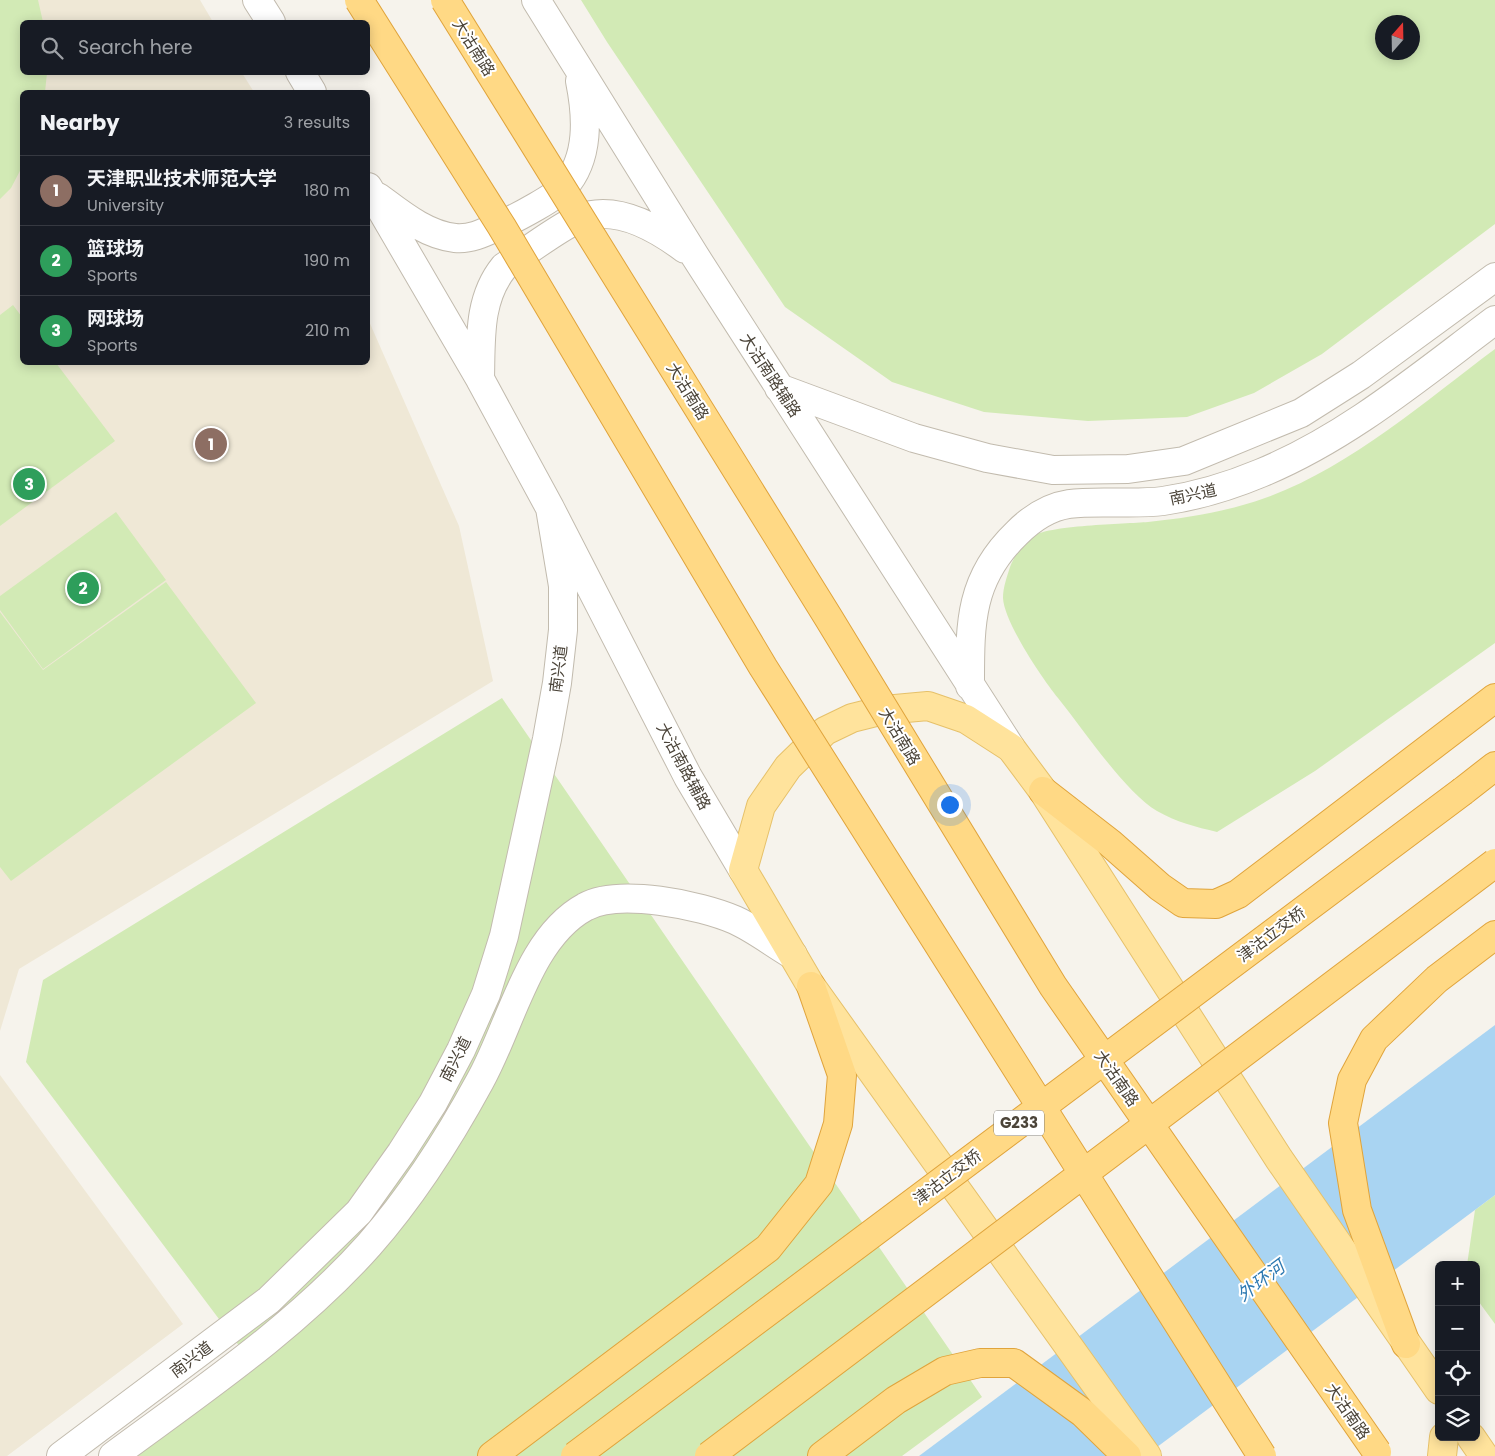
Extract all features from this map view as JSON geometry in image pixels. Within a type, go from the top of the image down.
[{"type":"highway","points":[[359,0],[502,227],[763,667],[1262,1456]]},
{"type":"highway","name":"大沽南路","points":[[445,0],[828,617],[1053,986],[1380,1456]]},
{"type":"highway","points":[[1043,791],[1183,903],[1216,904],[1238,894],[1495,698]]},
{"type":"highway","name":"津沽立交桥","points":[[575,1456],[1495,766]]},
{"type":"highway","points":[[709,1456],[1495,862]]},
{"type":"highway","points":[[1406,1344],[1357,1210],[1343,1123],[1352,1080],[1374,1039],[1437,979],[1495,935]]},
{"type":"highway","points":[[492,1456],[768,1248],[820,1184],[838,1124],[842,1075],[811,986]]},
{"type":"highway","points":[[822,1456],[896,1400],[945,1371],[980,1363],[1014,1364],[1083,1413],[1127,1456]]},
{"type":"main road","points":[[1147,1456],[811,986],[743,870],[761,806],[788,767],[825,731],[852,718],[884,710],[928,706],[966,718],[1011,748],[1043,791],[1279,1159],[1435,1385]]},
{"type":"main road","points":[[1442,1456],[1444,1441]]},
{"type":"main road","points":[[1474,1441],[1484,1456]]},
{"type":"street","points":[[257,0],[269,20]]},
{"type":"street","name":"大沽南路辅路","points":[[536,0],[694,256],[1011,748]]},
{"type":"street","points":[[370,191],[420,226],[437,234],[456,238],[474,237],[514,219],[564,188],[577,166],[584,142],[586,121],[578,70]]},
{"type":"street","points":[[302,75],[311,90]]},
{"type":"street","name":"大沽南路辅路","points":[[370,192],[480,379],[550,508],[688,777],[743,870]]},
{"type":"street","points":[[480,379],[483,312],[495,278],[504,267],[579,218],[602,214],[644,223],[666,235],[694,256]]},
{"type":"street","points":[[779,388],[914,438],[987,458],[1053,470],[1128,469],[1184,461],[1300,413],[1361,375],[1495,277]]},
{"type":"street","name":"南兴道","points":[[970,686],[970,629],[975,598],[981,582],[995,557],[1027,522],[1047,511],[1068,504],[1163,500],[1231,485],[1263,472],[1330,440],[1364,418],[1495,320]]},
{"type":"street","name":"南兴道","points":[[61,1456],[270,1300],[359,1212],[401,1153],[433,1102],[461,1050],[486,994],[504,936],[547,739],[557,683],[563,630],[563,586],[550,508]]},
{"type":"street","name":"南兴道","points":[[113,1456],[231,1368],[293,1317],[369,1244],[431,1163],[459,1118],[482,1078],[534,962],[546,940],[566,918],[588,905],[615,899],[649,900],[688,905],[735,920],[793,955]]},
{"type":"shaded area","points":[[0,0],[200,0],[212,20],[20,20],[20,75],[243,75],[253,90],[20,90],[20,365],[370,365],[370,324],[459,526],[493,681],[19,969],[0,1031]]},
{"type":"shaded area","points":[[0,1075],[183,1324],[7,1456],[0,1456]]},
{"type":"green space","points":[[0,0],[38,0],[43,20],[20,20],[20,75],[47,75],[45,90],[20,90],[20,171],[11,188],[0,199]]},
{"type":"green space","points":[[581,0],[1495,0],[1495,224],[1322,354],[1254,393],[1187,417],[1088,421],[984,412],[892,382],[785,307],[607,42]]},
{"type":"green space","points":[[13,305],[20,314],[20,365],[58,365],[115,441],[0,526],[0,315]]},
{"type":"green space","points":[[1495,349],[1495,643],[1315,771],[1217,832],[1171,818],[1145,802],[1118,775],[1051,689],[1025,650],[1010,621],[1003,598],[1005,582],[1010,567],[1021,547],[1031,537],[1053,530],[1178,518],[1237,507],[1265,498],[1326,470],[1356,452],[1413,412]]},
{"type":"green space","points":[[116,512],[166,580],[43,669],[0,610],[0,596]]},
{"type":"green space","points":[[166,582],[256,703],[11,881],[0,867],[0,612],[43,670]]},
{"type":"green space","points":[[502,698],[982,1397],[902,1456],[137,1456],[255,1367],[26,1062],[43,980]]},
{"type":"green space","points":[[1495,1195],[1495,1324],[1480,1303],[1480,1261],[1468,1261],[1475,1210]]},
{"type":"water","name":"外环河","points":[[1495,1025],[1495,1195],[1145,1456],[919,1456]]},
{"type":"place","name":"天津职业技术师范大学","points":[[211,444]]},
{"type":"place","name":"网球场","points":[[29,484]]},
{"type":"place","name":"篮球场","points":[[83,588]]}]
